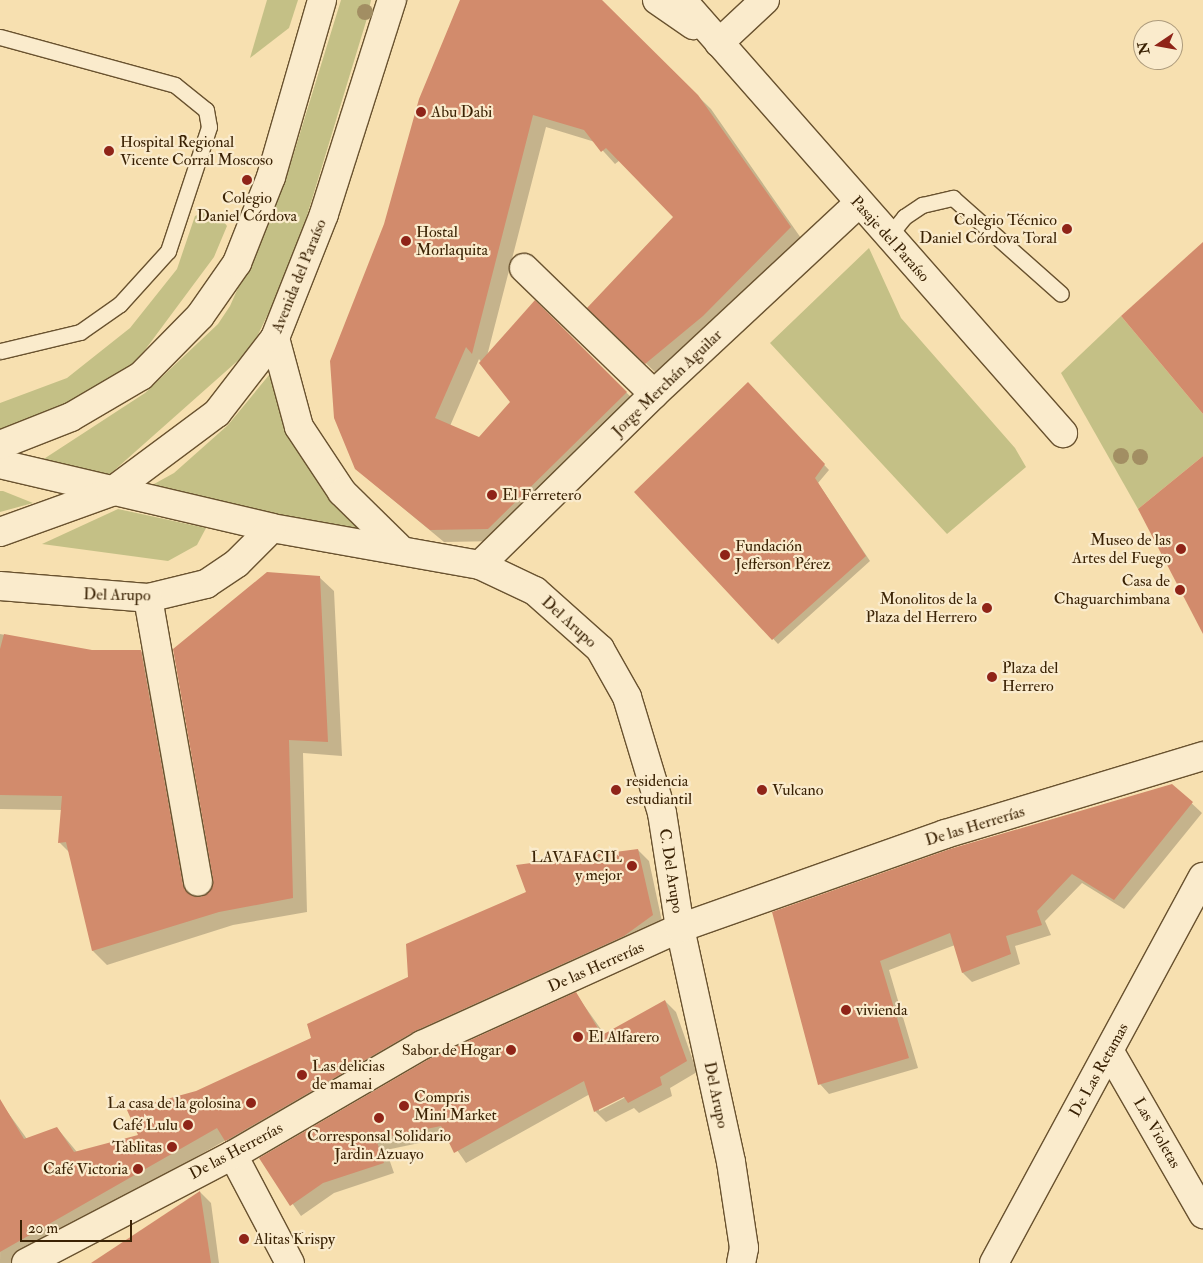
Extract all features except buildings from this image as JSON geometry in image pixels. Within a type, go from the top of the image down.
[{"type":"street","points":[[0,445],[71,417],[141,376],[200,316],[237,264],[271,177],[322,0]]},
{"type":"street","name":"Avenida del Paraíso","points":[[0,532],[111,492],[217,413],[275,338],[324,214],[392,0]]},
{"type":"street","name":"Pasaje del Paraíso","points":[[657,0],[719,43]]},
{"type":"street","name":"Pasaje del Paraíso","points":[[682,0],[858,204],[1062,433]]},
{"type":"street","points":[[719,43],[765,0]]},
{"type":"street","name":"Jorge Merchán Aguilar","points":[[480,565],[654,394],[858,204]]},
{"type":"street","points":[[524,268],[654,394]]},
{"type":"street","points":[[275,338],[299,427],[342,492],[401,550]]},
{"type":"street","name":"Del Arupo","points":[[0,464],[111,492],[272,528],[480,565],[535,591],[600,649],[627,697],[662,813]]},
{"type":"street","name":"Del Arupo","points":[[1,591],[148,598],[206,584],[237,563],[272,528]]},
{"type":"street","points":[[148,598],[198,882]]},
{"type":"street","name":"De las Herrerías","points":[[26,1263],[233,1156],[422,1045],[680,928],[945,834],[1203,756]]},
{"type":"street","name":"C. Del Arupo","points":[[662,813],[680,928]]},
{"type":"street","name":"De Las Retamas","points":[[994,1263],[1110,1052],[1203,877]]},
{"type":"street","name":"Del Arupo","points":[[680,928],[731,1162],[744,1248],[741,1263]]},
{"type":"street","name":"Las Violetas","points":[[1110,1052],[1203,1214]]},
{"type":"street","points":[[233,1156],[290,1263]]},
{"type":"lane","points":[[0,37],[175,85],[206,110],[209,127],[168,251],[120,304],[80,332],[0,351]]},
{"type":"lane","points":[[888,237],[904,218],[922,205],[953,198],[1061,294]]},
{"type":"shaded area","points":[[267,0],[298,0],[289,28],[250,58]]},
{"type":"shaded area","points":[[341,0],[371,0],[292,265],[251,349],[100,483],[33,466],[145,393],[218,324],[230,306],[285,182]]},
{"type":"shaded area","points":[[206,211],[218,214],[227,226],[214,257],[136,362],[56,411],[0,433],[0,403],[67,378],[130,328],[177,269],[195,216]]},
{"type":"shaded area","points":[[869,248],[901,318],[1015,448],[1026,467],[947,534],[770,343]]},
{"type":"shaded area","points":[[1121,316],[1203,414],[1203,456],[1138,509],[1061,373]]},
{"type":"shaded area","points":[[274,369],[371,535],[145,489],[174,473],[228,425]]},
{"type":"shaded area","points":[[0,491],[3,491],[33,503],[0,512]]},
{"type":"shaded area","points":[[118,509],[206,528],[197,545],[168,561],[42,544]]},
{"type":"place","name":"Abu Dabi","points":[[421,112]]},
{"type":"place","name":"Hospital Regional Vicente Corral Moscoso","points":[[109,151]]},
{"type":"place","name":"Colegio Daniel Córdova","points":[[247,180]]},
{"type":"place","name":"Colegio Técnico Daniel Córdova Toral","points":[[1067,229]]},
{"type":"place","name":"Hostal Morlaquita","points":[[406,241]]},
{"type":"place","name":"El Ferretero","points":[[492,495]]},
{"type":"place","name":"Museo de las Artes del Fuego","points":[[1181,549]]},
{"type":"place","name":"Fundación Jefferson Pérez","points":[[725,555]]},
{"type":"place","name":"Casa de Chaguarchimbana","points":[[1180,590]]},
{"type":"place","name":"Monolitos de la Plaza del Herrero","points":[[987,608]]},
{"type":"place","name":"Plaza del Herrero","points":[[992,677]]},
{"type":"place","name":"residencia estudiantil","points":[[616,790]]},
{"type":"place","name":"Vulcano","points":[[762,790]]},
{"type":"place","name":"LAVAFACIL y mejor","points":[[632,866]]},
{"type":"place","name":"vivienda","points":[[846,1010]]},
{"type":"place","name":"El Alfarero","points":[[578,1037]]},
{"type":"place","name":"Sabor de Hogar","points":[[511,1050]]},
{"type":"place","name":"Las delicias de mamai","points":[[302,1075]]},
{"type":"place","name":"La casa de la golosina","points":[[251,1103]]},
{"type":"place","name":"Compris Mini Market","points":[[404,1106]]},
{"type":"place","name":"Corresponsal Solidario Jardin Azuayo","points":[[379,1118]]},
{"type":"place","name":"Café Lulu","points":[[188,1125]]},
{"type":"place","name":"Tablitas","points":[[172,1147]]},
{"type":"place","name":"Café Victoria","points":[[138,1169]]},
{"type":"place","name":"Alitas Krispy","points":[[244,1239]]}]
